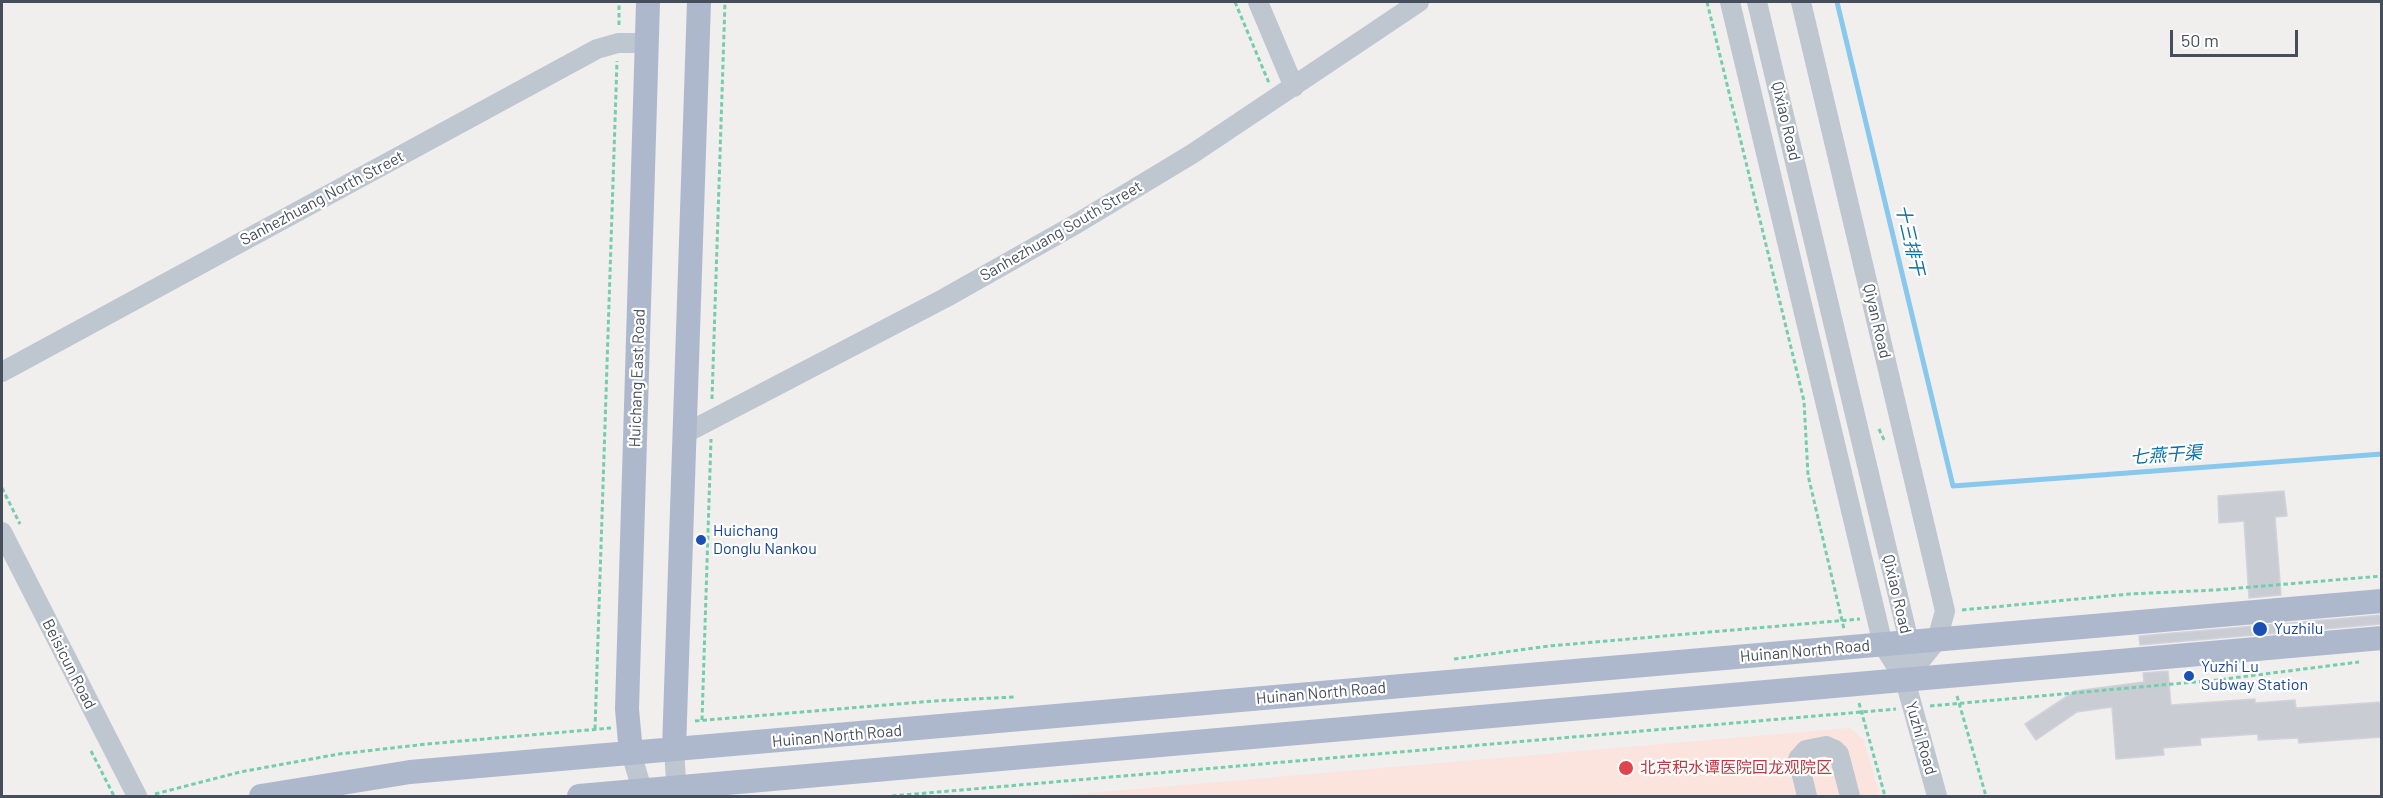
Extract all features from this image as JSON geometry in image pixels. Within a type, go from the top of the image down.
[{"type":"main road","name":"Huichang East Road","points":[[632,753],[627,709],[648,2]]},
{"type":"main road","points":[[674,749],[699,2]]},
{"type":"main road","name":"Huinan North Road","points":[[261,796],[410,772],[2382,601]]},
{"type":"main road","points":[[579,796],[676,792],[2382,638]]},
{"type":"street","points":[[1258,2],[1294,87]]},
{"type":"street","name":"Sanhezhuang South Street","points":[[686,433],[945,298],[1076,224],[1192,154],[1419,2]]},
{"type":"street","name":"Qixiao Road","points":[[1730,2],[1883,645],[1905,680]]},
{"type":"street","name":"Qixiao Road","points":[[1757,2],[1909,642],[1905,680]]},
{"type":"street","name":"Qiyan Road","points":[[1801,2],[1945,611],[1936,640]]},
{"type":"street","name":"Sanhezhuang North Street","points":[[2,372],[597,49],[618,42],[647,43]]},
{"type":"street","name":"Beisicun Road","points":[[2,532],[144,796]]},
{"type":"street","points":[[1905,680],[1936,640]]},
{"type":"street","name":"Yuzhi Road","points":[[1905,680],[1937,796]]},
{"type":"street","points":[[1807,796],[1798,759],[1806,750],[1826,746],[1839,754],[1850,796]]},
{"type":"street","points":[[674,749],[676,792]]},
{"type":"street","points":[[632,753],[643,794]]},
{"type":"path","points":[[595,702],[620,2]]},
{"type":"path","points":[[703,690],[725,2]]},
{"type":"path","points":[[1235,2],[1263,69]]},
{"type":"path","points":[[1707,2],[1804,401],[1808,475],[1837,597]]},
{"type":"path","points":[[1877,425],[1889,451]]},
{"type":"path","points":[[1972,609],[2382,576]]},
{"type":"path","points":[[1448,660],[1549,646],[1834,621]]},
{"type":"path","points":[[1980,701],[2217,680],[2360,662]]},
{"type":"path","points":[[725,718],[933,701],[1026,697]]},
{"type":"path","points":[[892,796],[1853,712]]},
{"type":"path","points":[[1966,723],[1986,796]]},
{"type":"path","points":[[144,796],[240,772],[339,754],[591,730]]},
{"type":"path","points":[[1867,733],[1885,796]]},
{"type":"shaded area","name":"北京积水谭医院回龙观院区","points":[[1849,728],[1864,740],[1880,796],[1054,796]]},
{"type":"building","points":[[2284,491],[2287,516],[2275,517],[2281,595],[2249,598],[2244,521],[2219,523],[2218,496]]},
{"type":"building","points":[[2382,615],[2382,624],[2140,645],[2139,636]]},
{"type":"building","points":[[2168,671],[2171,705],[2255,699],[2255,703],[2295,700],[2296,708],[2382,702],[2382,737],[2299,743],[2298,738],[2258,740],[2258,734],[2200,738],[2201,745],[2163,748],[2164,755],[2116,759],[2112,707],[2077,712],[2036,740],[2025,724],[2075,691],[2144,682],[2143,673]]},
{"type":"waterway","name":"十三排干","points":[[1837,2],[1953,486],[2382,454]]},
{"type":"place","name":"Huichang Donglu Nankou","points":[[701,540]]},
{"type":"place","name":"Yuzhilu","points":[[2260,629]]},
{"type":"place","name":"Yuzhi Lu Subway Station","points":[[2189,676]]},
{"type":"place","name":"北京积水谭医院回龙观院区","points":[[1626,768]]},
{"type":"water label","name":"七燕干渠","points":[[2166,455]]}]
